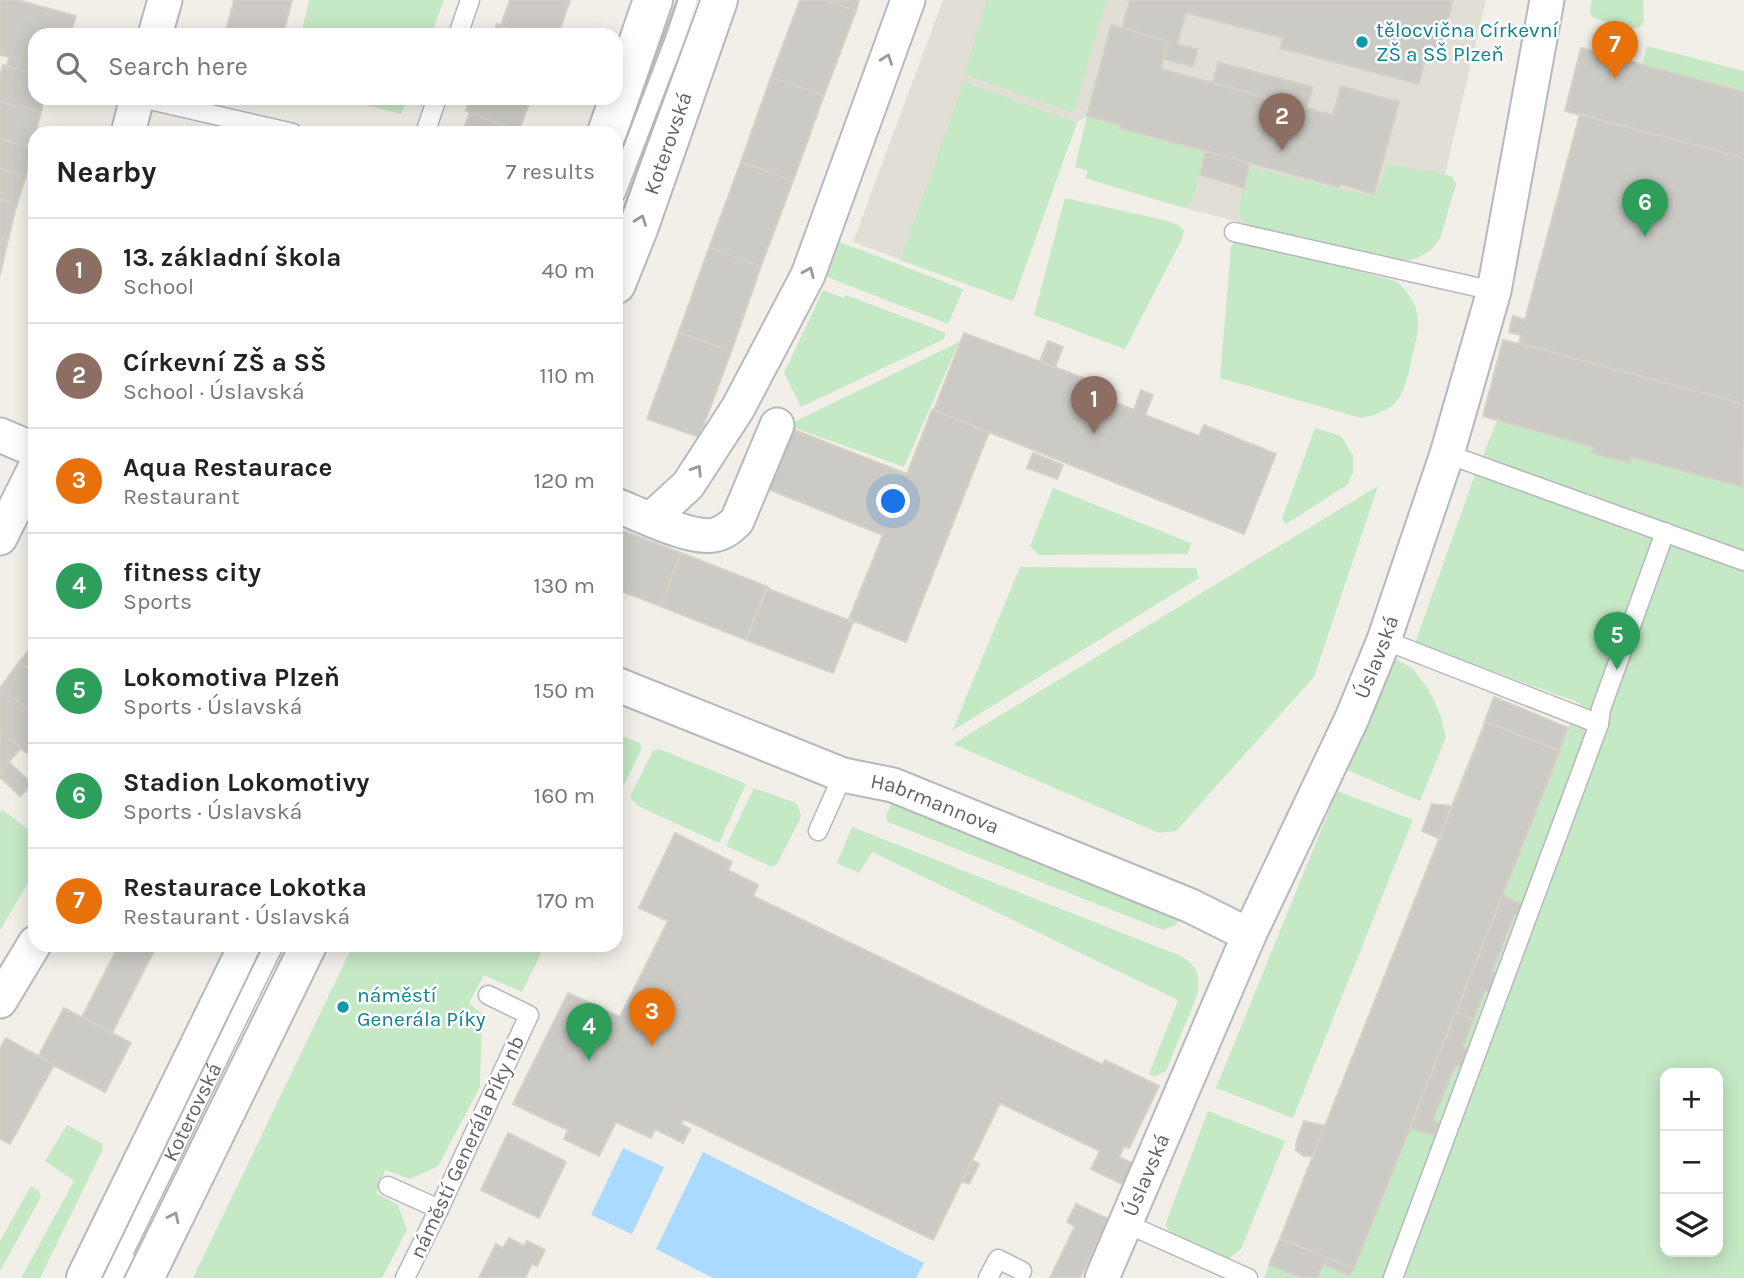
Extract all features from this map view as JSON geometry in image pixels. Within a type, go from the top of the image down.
[{"type":"street","points":[[157,28],[165,0]]},
{"type":"street","points":[[623,87],[653,0]]},
{"type":"street","name":"Koterovská","points":[[623,266],[718,0]]},
{"type":"street","points":[[651,519],[688,485],[738,408],[808,275],[908,0]]},
{"type":"street","name":"Úslavská","points":[[1102,1278],[1250,934],[1352,718],[1384,640],[1447,454],[1494,291],[1547,0]]},
{"type":"street","points":[[130,126],[137,105]]},
{"type":"street","points":[[609,126],[617,105]]},
{"type":"street","points":[[623,508],[698,536],[714,536],[727,531],[737,521],[777,425]]},
{"type":"street","points":[[0,435],[28,447]]},
{"type":"street","points":[[0,538],[28,482]]},
{"type":"street","name":"Habrmannova","points":[[623,687],[843,775],[892,785],[1191,906],[1250,934]]},
{"type":"street","points":[[0,1001],[30,952]]},
{"type":"street","name":"Koterovská","points":[[116,1272],[244,952]]},
{"type":"street","name":"Koterovská","points":[[116,1272],[303,952]]},
{"type":"lane","points":[[460,28],[470,0]]},
{"type":"lane","name":"Koterovská","points":[[623,175],[688,0]]},
{"type":"lane","points":[[170,105],[263,126]]},
{"type":"lane","points":[[427,126],[435,105]]},
{"type":"lane","points":[[1234,232],[1494,291]]},
{"type":"lane","points":[[1447,454],[1744,561]]},
{"type":"lane","points":[[1393,1278],[1598,724],[1601,709],[1665,532]]},
{"type":"lane","points":[[1384,640],[1598,724]]},
{"type":"lane","points":[[818,831],[843,775]]},
{"type":"lane","name":"Koterovská","points":[[116,1272],[271,952]]},
{"type":"lane","name":"náměstí Generála Píky nb","points":[[405,1278],[529,1016],[488,995]]},
{"type":"lane","points":[[388,1186],[439,1209]]},
{"type":"lane","points":[[1125,1223],[1248,1278]]},
{"type":"lane","points":[[988,1278],[998,1259],[1022,1271]]},
{"type":"shaded area","points":[[943,0],[1486,0],[1445,174],[1452,177],[1456,184],[1440,238],[1431,250],[1417,258],[1375,257],[1181,207],[1105,184],[1087,116],[1076,123],[1013,301],[853,242]]},
{"type":"green space","points":[[309,0],[444,0],[434,28],[303,28]]},
{"type":"green space","points":[[987,0],[1106,0],[1074,113],[964,74]]},
{"type":"green space","points":[[1592,0],[1643,0],[1644,21],[1640,27],[1632,29],[1594,18],[1590,12]]},
{"type":"green space","points":[[1647,46],[1744,71],[1744,1278],[1264,1278],[1312,1157],[1304,1156],[1296,1150],[1304,1121],[1325,1125],[1438,839],[1422,831],[1432,804],[1451,805],[1494,697],[1568,728],[1580,703],[1415,643],[1497,421],[1483,416],[1503,340],[1519,343],[1520,335],[1509,332],[1513,316],[1525,319],[1580,115],[1565,111],[1581,48],[1642,64]]},
{"type":"green space","points":[[964,82],[1077,123],[1013,301],[900,260]]},
{"type":"green space","points":[[366,105],[404,105],[401,114]]},
{"type":"green space","points":[[1087,116],[1121,125],[1120,128],[1205,151],[1192,203],[1181,207],[1085,178],[1088,171],[1075,167]]},
{"type":"green space","points":[[1387,164],[1445,174],[1452,177],[1456,184],[1440,238],[1431,250],[1417,258],[1400,262],[1249,225],[1241,219],[1238,212],[1249,167],[1376,196]]},
{"type":"green space","points":[[1065,198],[1168,221],[1184,230],[1182,239],[1125,349],[1034,315]]},
{"type":"green space","points":[[1241,240],[1387,278],[1401,286],[1413,302],[1418,324],[1406,381],[1393,405],[1375,415],[1361,418],[1220,378],[1231,247],[1235,241]]},
{"type":"green space","points":[[840,242],[963,289],[948,324],[827,277]]},
{"type":"green space","points":[[823,290],[844,298],[846,295],[946,333],[944,339],[801,407],[784,373]]},
{"type":"green space","points":[[959,342],[904,467],[792,427],[796,421]]},
{"type":"green space","points":[[1315,428],[1341,436],[1353,456],[1353,472],[1347,485],[1286,524],[1282,519]]},
{"type":"green space","points":[[1378,486],[1314,677],[1176,831],[1159,833],[953,744]]},
{"type":"green space","points":[[1053,488],[1191,543],[1188,554],[1039,555],[1030,546]]},
{"type":"green space","points":[[1020,567],[1196,568],[1199,578],[952,731]]},
{"type":"green space","points":[[1394,658],[1412,668],[1429,690],[1440,714],[1446,737],[1420,801],[1347,770]]},
{"type":"green space","points":[[623,736],[640,743],[642,748],[623,787]]},
{"type":"green space","points":[[659,749],[746,784],[719,843],[640,807],[631,799],[653,751]]},
{"type":"green space","points":[[754,788],[796,803],[801,817],[777,864],[772,867],[726,846]]},
{"type":"green space","points":[[1337,791],[1413,820],[1293,1118],[1216,1088]]},
{"type":"green space","points":[[892,802],[1180,916],[1176,925],[1163,930],[888,822],[886,816]]},
{"type":"green space","points":[[3,810],[28,830],[28,883],[0,930],[0,812]]},
{"type":"green space","points":[[852,827],[1187,960],[1196,971],[1198,993],[1166,1071],[1155,1076],[1149,1074],[1178,1000],[872,852],[859,873],[837,863]]},
{"type":"green space","points":[[350,952],[541,952],[522,992],[484,975],[469,1003],[482,1014],[480,1087],[438,1166],[410,1179],[385,1170],[376,1193],[398,1205],[407,1230],[382,1278],[193,1278]]},
{"type":"green space","points":[[1208,1111],[1285,1141],[1241,1249],[1227,1260],[1173,1236],[1165,1225]]},
{"type":"green space","points":[[67,1125],[103,1144],[102,1151],[40,1278],[21,1278],[74,1181],[45,1161]]},
{"type":"green space","points":[[31,1186],[39,1191],[41,1197],[0,1271],[0,1241]]},
{"type":"water","points":[[623,1148],[664,1167],[632,1234],[591,1215]]},
{"type":"water","points":[[703,1152],[924,1263],[916,1278],[713,1278],[656,1249]]},
{"type":"building","points":[[0,0],[17,0],[76,16],[72,28],[28,28],[28,71],[7,66],[9,57],[0,55]]},
{"type":"building","points":[[234,0],[292,0],[285,28],[227,28]]},
{"type":"building","points":[[510,0],[570,0],[560,28],[501,26]]},
{"type":"building","points":[[800,0],[827,0],[856,11],[824,95],[771,77]]},
{"type":"building","points":[[827,0],[859,0],[856,11]]},
{"type":"building","name":"tělocvična Církevní ZŠ a SŠ Plzeň","points":[[1130,0],[1453,0],[1437,62],[1425,59],[1419,84],[1280,48],[1283,38],[1186,13],[1177,44],[1198,49],[1193,67],[1163,59],[1168,41],[1122,28]]},
{"type":"building","points":[[1111,25],[1168,41],[1161,69],[1333,115],[1341,86],[1399,102],[1374,194],[1120,128],[1121,125],[1087,116]]},
{"type":"building","points":[[1581,48],[1744,92],[1744,158],[1565,111]]},
{"type":"building","points":[[1218,62],[1313,87],[1307,108],[1213,83]]},
{"type":"building","points":[[3,65],[28,71],[28,105],[42,105],[41,112],[0,102],[0,76]]},
{"type":"building","points":[[771,77],[824,95],[793,181],[741,162]]},
{"type":"building","points":[[0,102],[41,112],[37,126],[28,126],[28,146],[0,139]]},
{"type":"building","points":[[468,105],[528,105],[521,126],[506,126],[466,111]]},
{"type":"building","points":[[470,113],[508,126],[465,126]]},
{"type":"building","points":[[1580,114],[1744,158],[1744,404],[1519,343],[1521,335],[1509,332],[1513,316],[1525,320]]},
{"type":"building","points":[[0,139],[28,146],[26,176],[0,169]]},
{"type":"building","points":[[1205,151],[1250,163],[1244,188],[1200,175]]},
{"type":"building","points":[[741,162],[793,181],[761,266],[709,248]]},
{"type":"building","points":[[0,169],[26,176],[17,204],[0,199]]},
{"type":"building","points":[[0,199],[17,204],[8,240],[0,238]]},
{"type":"building","points":[[0,238],[8,240],[0,275]]},
{"type":"building","points":[[709,248],[761,266],[731,352],[679,332]]},
{"type":"building","points":[[679,332],[731,352],[699,437],[647,419]]},
{"type":"building","points":[[964,333],[1084,378],[1080,389],[1134,410],[1141,390],[1153,395],[1145,415],[1199,436],[1204,425],[1276,454],[1244,534],[934,410]]},
{"type":"building","points":[[1503,340],[1744,404],[1743,487],[1632,457],[1630,463],[1610,458],[1592,453],[1593,447],[1483,416]]},
{"type":"building","points":[[1048,341],[1063,347],[1055,367],[1040,361]]},
{"type":"building","points":[[932,410],[989,432],[906,642],[849,619],[883,535],[768,489],[792,429],[907,474]]},
{"type":"building","points":[[1033,453],[1063,465],[1057,479],[1027,468]]},
{"type":"building","points":[[623,531],[681,553],[660,606],[623,592]]},
{"type":"building","points":[[681,553],[768,587],[746,640],[660,606]]},
{"type":"building","points":[[766,588],[853,622],[833,673],[746,640]]},
{"type":"building","points":[[28,651],[28,668],[19,662]]},
{"type":"building","points":[[19,662],[28,668],[28,710],[0,688]]},
{"type":"building","points":[[0,688],[28,710],[28,752],[0,730]]},
{"type":"building","points":[[1494,697],[1568,728],[1559,750],[1486,722],[1484,724]]},
{"type":"building","points":[[1486,722],[1560,751],[1354,1268],[1280,1239]]},
{"type":"building","points":[[0,730],[21,748],[0,772]]},
{"type":"building","points":[[9,762],[28,780],[28,788],[20,796],[0,777],[0,772]]},
{"type":"building","points":[[1432,804],[1451,806],[1438,838],[1422,831]]},
{"type":"building","points":[[675,833],[732,862],[728,870],[758,885],[753,896],[1103,1065],[1105,1060],[1159,1086],[1129,1148],[1124,1146],[1119,1157],[1136,1165],[1126,1186],[1091,1169],[1100,1151],[1000,1103],[933,1240],[684,1119],[681,1124],[690,1129],[683,1143],[655,1129],[651,1138],[616,1122],[599,1156],[564,1139],[568,1130],[513,1104],[568,993],[620,1017],[668,921],[639,908]]},
{"type":"building","points":[[1503,896],[1525,905],[1522,917],[1515,915],[1492,972],[1499,974],[1491,993],[1485,990],[1474,1019],[1456,1013]]},
{"type":"building","points":[[115,952],[153,952],[112,1033],[82,1017]]},
{"type":"building","points":[[64,1008],[131,1043],[105,1092],[38,1057]]},
{"type":"building","points":[[1456,1013],[1474,1019],[1463,1046],[1468,1051],[1462,1068],[1455,1066],[1433,1120],[1439,1124],[1435,1136],[1410,1128]]},
{"type":"building","points":[[6,1038],[54,1065],[10,1144],[0,1139],[0,1048]]},
{"type":"building","points":[[1304,1121],[1325,1126],[1312,1156],[1304,1156],[1296,1150]]},
{"type":"building","points":[[508,1133],[566,1162],[539,1218],[481,1190]]},
{"type":"building","points":[[972,1160],[979,1164],[969,1184],[962,1181]]},
{"type":"building","points":[[1076,1204],[1108,1219],[1080,1278],[1050,1278],[1075,1226],[1067,1222]]},
{"type":"building","points":[[509,1238],[524,1246],[527,1241],[545,1250],[537,1266],[532,1264],[525,1278],[479,1278],[496,1244],[503,1248]]},
{"type":"building","points":[[1280,1239],[1354,1268],[1349,1275],[1323,1264],[1317,1278],[1302,1278],[1269,1265]]},
{"type":"tram line","points":[[623,146],[677,0]]},
{"type":"tram line","points":[[623,210],[700,0]]},
{"type":"tram line","points":[[102,1278],[260,952]]},
{"type":"tram line","points":[[124,1278],[285,952]]},
{"type":"place","name":"tělocvična Církevní ZŠ a SŠ Plzeň","points":[[1362,42]]},
{"type":"place","name":"Restaurace Lokotka","points":[[1615,79]]},
{"type":"place","name":"Církevní ZŠ a SŠ","points":[[1282,151]]},
{"type":"place","name":"Stadion Lokomotivy","points":[[1645,237]]},
{"type":"place","name":"13. základní škola","points":[[1094,434]]},
{"type":"place","name":"Lokomotiva Plzeň","points":[[1617,670]]},
{"type":"place","name":"náměstí Generála Píky","points":[[343,1007]]},
{"type":"place","name":"Aqua Restaurace","points":[[652,1046]]},
{"type":"place","name":"fitness city","points":[[589,1061]]}]
